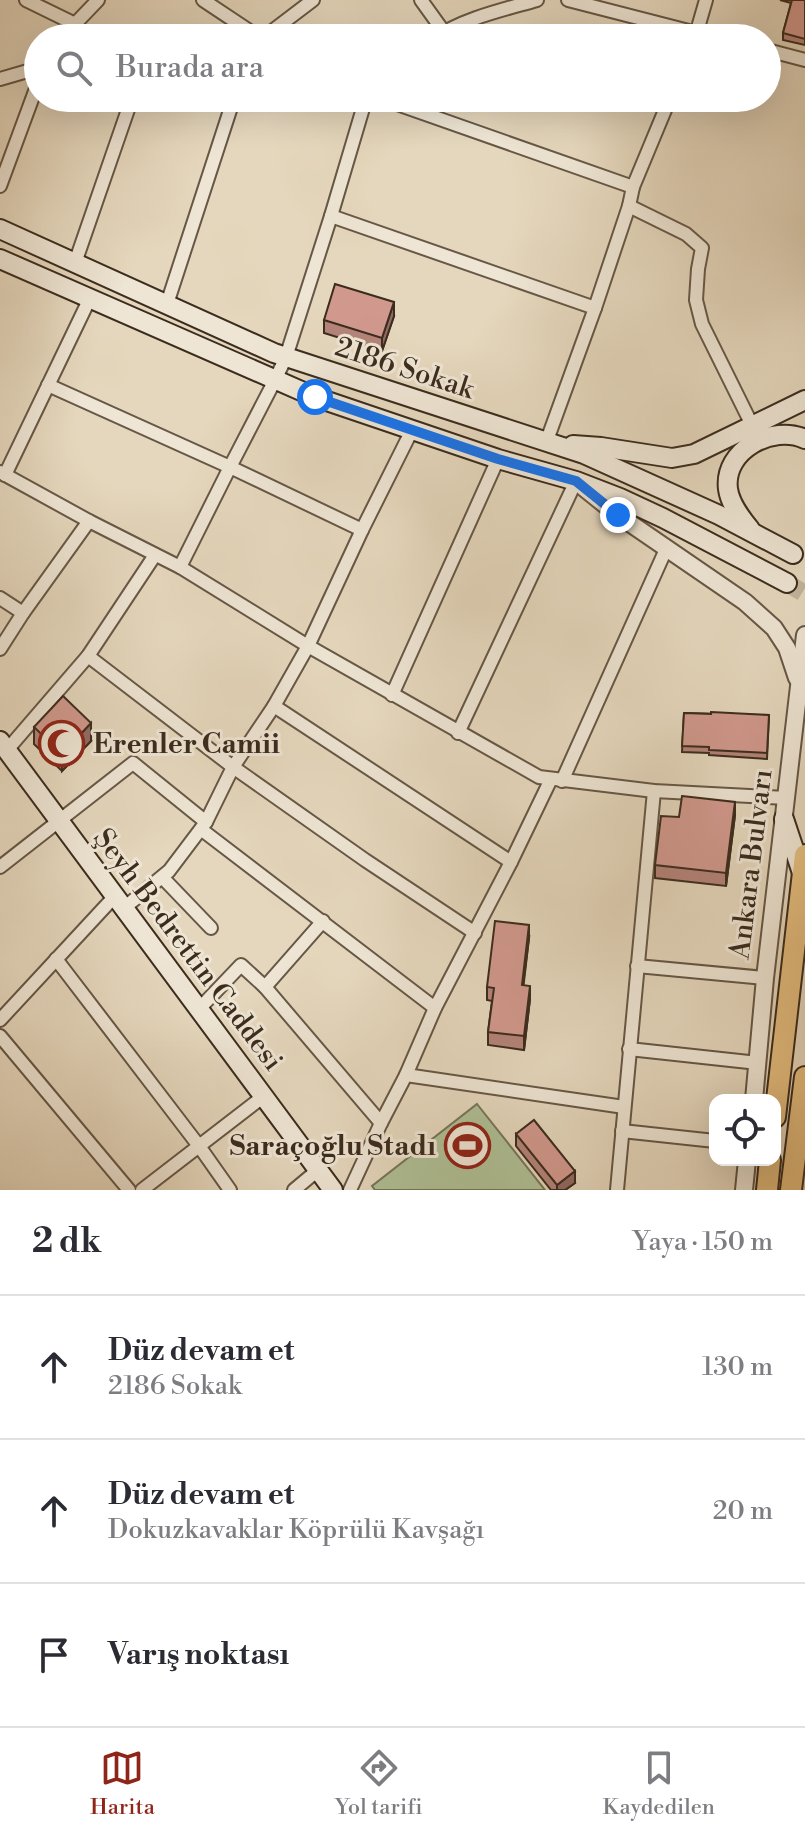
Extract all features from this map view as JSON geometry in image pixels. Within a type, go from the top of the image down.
[{"type":"main road","name":"2186 Sokak","points":[[0,229],[286,357],[584,454],[719,515],[793,554]]},
{"type":"main road","name":"2186 Sokak","points":[[0,259],[315,397],[620,498],[787,583]]},
{"type":"main road","points":[[546,443],[601,447],[672,458],[713,446],[805,400]]},
{"type":"main road","points":[[754,534],[740,517],[728,489],[739,455],[765,437],[791,434],[805,439]]},
{"type":"main road","name":"Şeyh Bedrettin Caddesi","points":[[4,746],[333,1190]]},
{"type":"main road","points":[[784,819],[804,865]]},
{"type":"main road","name":"Ankara Bulvarı","points":[[778,1094],[804,865]]},
{"type":"main road","points":[[791,1190],[805,1077]]},
{"type":"main road","points":[[800,1116],[800,1190]]},
{"type":"main road","points":[[758,1190],[766,1166]]},
{"type":"main road","points":[[767,1190],[768,1166]]},
{"type":"street","points":[[26,0],[75,24],[98,0]]},
{"type":"street","points":[[203,0],[240,24]]},
{"type":"street","points":[[280,24],[313,0]]},
{"type":"street","points":[[421,0],[434,24]]},
{"type":"street","points":[[465,24],[537,0]]},
{"type":"street","points":[[568,0],[653,24]]},
{"type":"street","points":[[699,24],[706,0]]},
{"type":"street","points":[[781,54],[805,60]]},
{"type":"street","points":[[0,79],[24,72]]},
{"type":"street","points":[[0,186],[27,112]]},
{"type":"street","points":[[75,263],[127,112]]},
{"type":"street","points":[[167,304],[229,112]]},
{"type":"street","points":[[180,567],[286,357],[362,112]]},
{"type":"street","points":[[420,112],[633,187]]},
{"type":"street","points":[[546,443],[595,308],[633,187],[664,112]]},
{"type":"street","points":[[629,206],[686,234],[702,248],[696,300],[702,324],[752,425]]},
{"type":"street","points":[[331,216],[595,308]]},
{"type":"street","points":[[90,298],[2,474],[180,567],[308,646],[539,777],[654,791],[787,798]]},
{"type":"street","points":[[48,385],[362,530]]},
{"type":"street","points":[[0,1020],[56,959],[120,902],[169,871],[204,826],[233,767],[274,706],[308,646],[412,430]]},
{"type":"street","points":[[392,695],[498,459]]},
{"type":"street","points":[[458,733],[576,481],[618,515],[745,602],[774,628],[787,648],[799,685]]},
{"type":"street","points":[[0,649],[89,521]]},
{"type":"street","points":[[350,1190],[435,1008],[556,780],[667,547]]},
{"type":"street","points":[[4,746],[88,656],[155,555]]},
{"type":"street","points":[[0,598],[23,613]]},
{"type":"street","name":"Ankara Bulvarı","points":[[755,1094],[805,635]]},
{"type":"street","points":[[88,656],[233,767],[475,933]]},
{"type":"street","points":[[274,706],[511,862]]},
{"type":"street","points":[[0,867],[133,763],[204,826],[435,1008]]},
{"type":"street","points":[[617,1190],[654,791]]},
{"type":"street","points":[[162,877],[211,928]]},
{"type":"street","points":[[265,987],[323,921]]},
{"type":"street","points":[[56,959],[230,1190]]},
{"type":"street","points":[[199,1009],[241,965],[265,987],[381,1123]]},
{"type":"street","points":[[637,966],[765,978]]},
{"type":"street","points":[[0,1036],[129,1190]]},
{"type":"street","points":[[629,1049],[758,1063]]},
{"type":"street","points":[[406,1075],[624,1107]]},
{"type":"street","points":[[142,1190],[264,1096]]},
{"type":"street","points":[[622,1131],[709,1140]]},
{"type":"street","points":[[744,1190],[746,1166]]},
{"type":"street","points":[[294,1190],[318,1170]]},
{"type":"green space","name":"Saraçoğlu Stadı","points":[[477,1104],[545,1190],[375,1190],[372,1186]]},
{"type":"building","points":[[792,0],[805,0],[805,39],[783,33]]},
{"type":"building","points":[[335,284],[394,302],[382,338],[324,320]]},
{"type":"building","points":[[63,696],[91,723],[62,754],[34,727]]},
{"type":"building","points":[[684,713],[769,715],[767,753],[682,746]]},
{"type":"building","points":[[682,796],[735,802],[726,873],[655,865],[661,816],[679,817]]},
{"type":"building","points":[[495,921],[529,925],[522,985],[530,986],[524,1036],[488,1032],[494,988],[487,987]]},
{"type":"building","points":[[534,1120],[575,1171],[557,1185],[516,1134]]},
{"type":"tunnel","points":[[787,583],[805,594]]},
{"type":"place","name":"Erenler Camii","points":[[62,743]]},
{"type":"place","name":"Saraçoğlu Stadı","points":[[467,1145]]},
{"type":"route","points":[[315,397],[498,459],[576,481],[618,515]]}]
